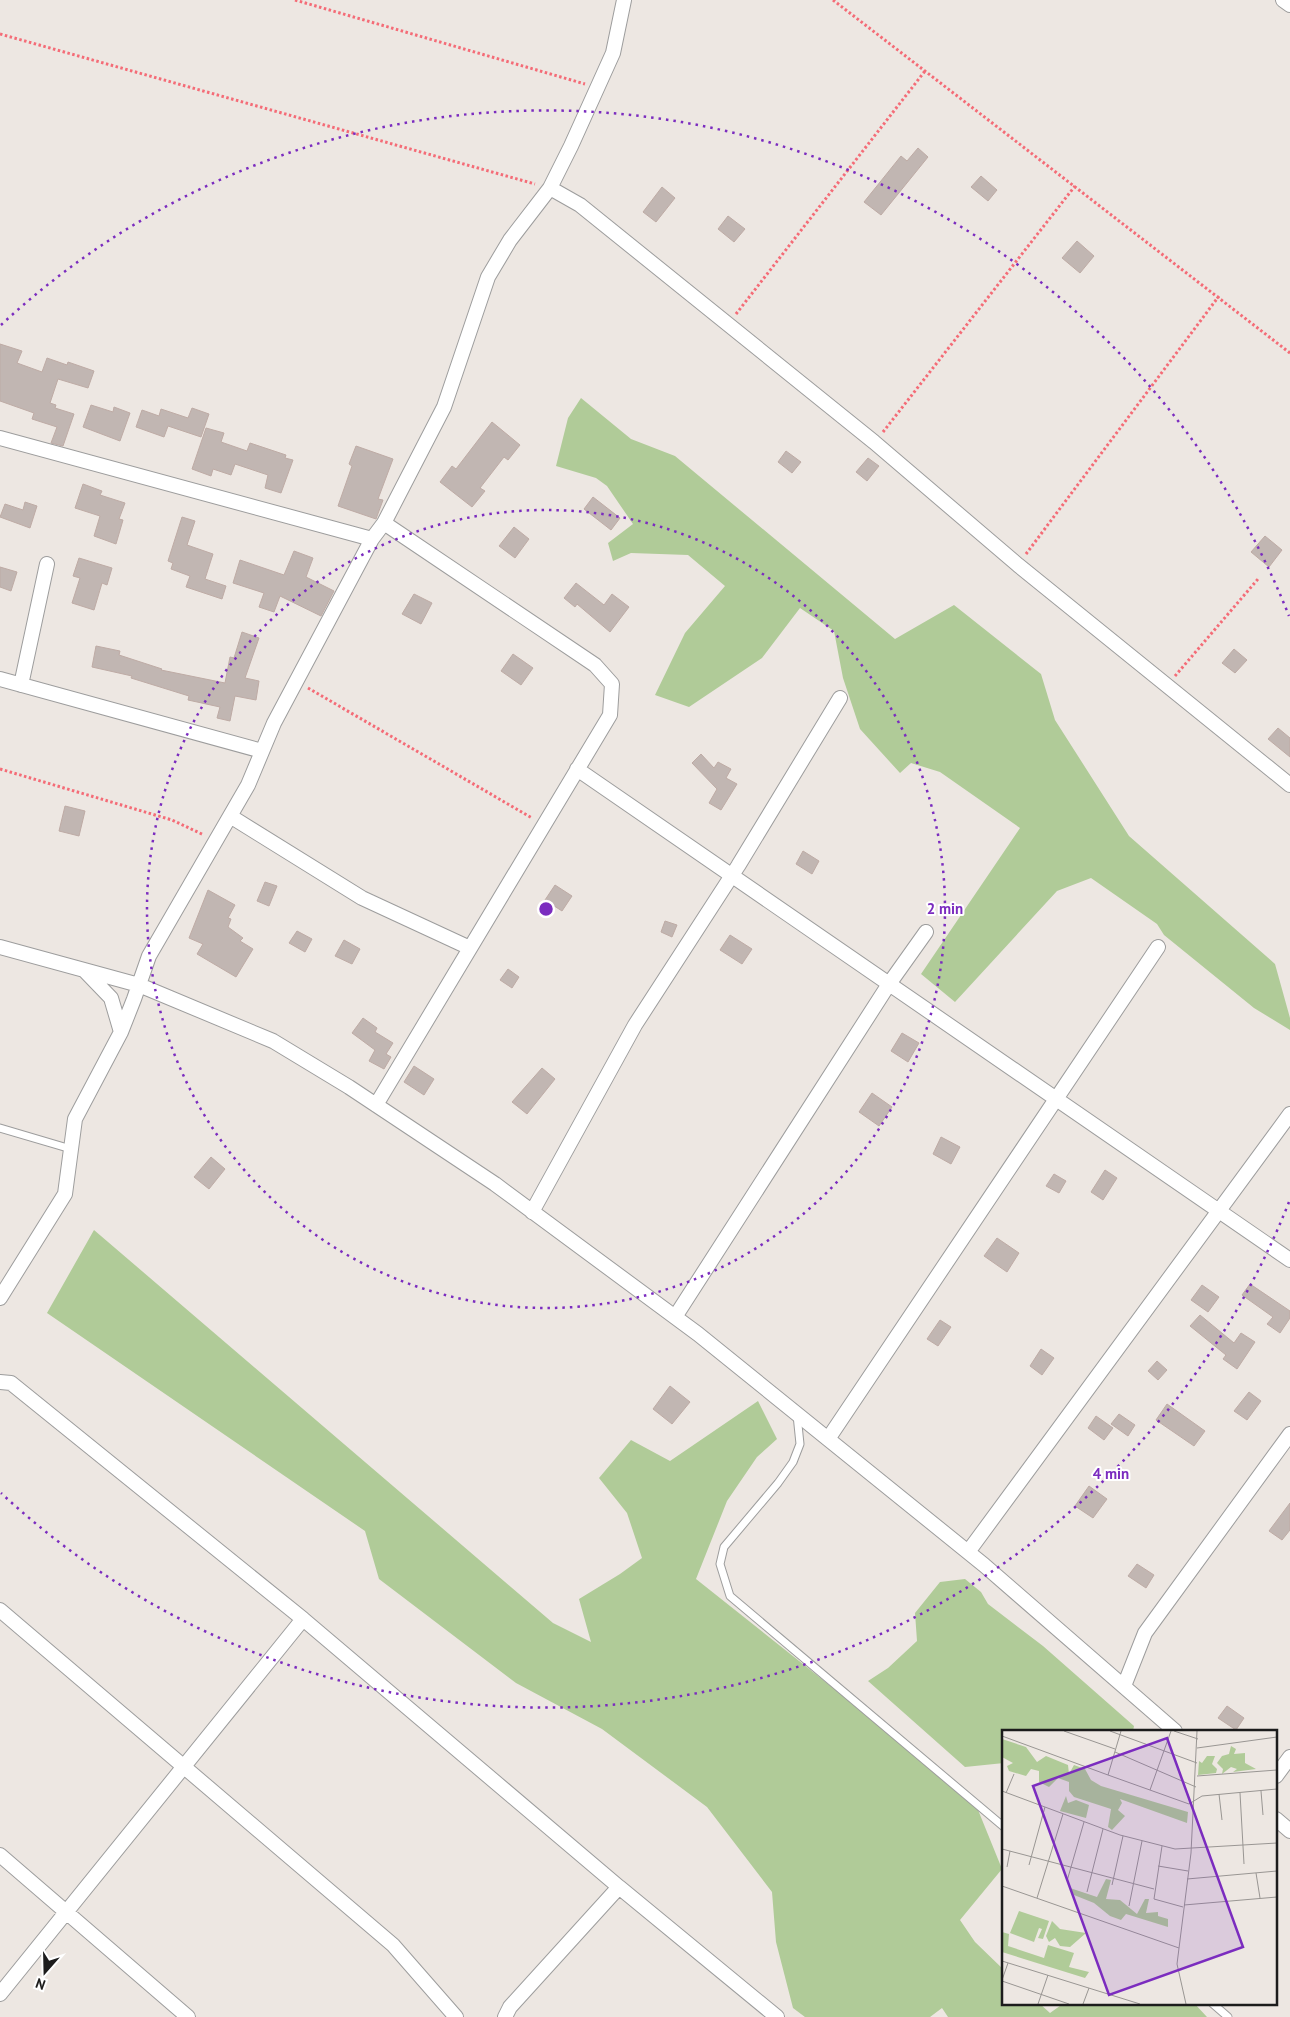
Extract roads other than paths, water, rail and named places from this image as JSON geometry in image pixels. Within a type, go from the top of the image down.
[{"type":"street","points":[[0,1298],[65,1194],[75,1119],[121,1032],[149,956],[248,785],[274,723],[372,539],[384,523],[444,407],[488,277],[510,240],[550,188],[613,53],[624,0]]},
{"type":"street","points":[[1283,0],[1290,5]]},
{"type":"street","points":[[550,188],[580,206],[728,324],[874,442],[1018,565],[1290,785]]},
{"type":"street","points":[[0,438],[372,539]]},
{"type":"street","points":[[376,1105],[610,715],[612,684],[595,665],[384,523]]},
{"type":"street","points":[[21,685],[47,564]]},
{"type":"street","points":[[0,679],[262,751]]},
{"type":"street","points":[[532,1212],[635,1025],[732,876],[840,698]]},
{"type":"street","points":[[577,769],[1290,1260]]},
{"type":"street","points":[[230,816],[362,898],[470,948]]},
{"type":"street","points":[[675,1317],[889,984],[926,932]]},
{"type":"street","points":[[0,947],[139,985],[273,1041],[376,1105],[495,1184],[675,1317],[797,1414],[968,1552],[1174,1730]]},
{"type":"street","points":[[828,1440],[1158,947]]},
{"type":"street","points":[[84,970],[111,998],[121,1032]]},
{"type":"street","points":[[968,1552],[1290,1114]]},
{"type":"street","points":[[0,1382],[11,1383],[303,1619],[777,2017]]},
{"type":"street","points":[[1124,1686],[1145,1633],[1290,1434]]},
{"type":"street","points":[[0,1610],[393,1945],[456,2017]]},
{"type":"street","points":[[0,1994],[303,1619]]},
{"type":"street","points":[[1278,1773],[1290,1757]]},
{"type":"street","points":[[1278,1821],[1290,1831]]},
{"type":"street","points":[[0,1855],[188,2017]]},
{"type":"street","points":[[505,2017],[510,2007],[619,1886]]},
{"type":"lane","points":[[0,1128],[71,1149]]},
{"type":"lane","points":[[797,1414],[800,1444],[793,1462],[778,1483],[724,1547],[720,1564],[730,1596],[1002,1826]]},
{"type":"lane","points":[[1213,2004],[1228,2017]]}]
